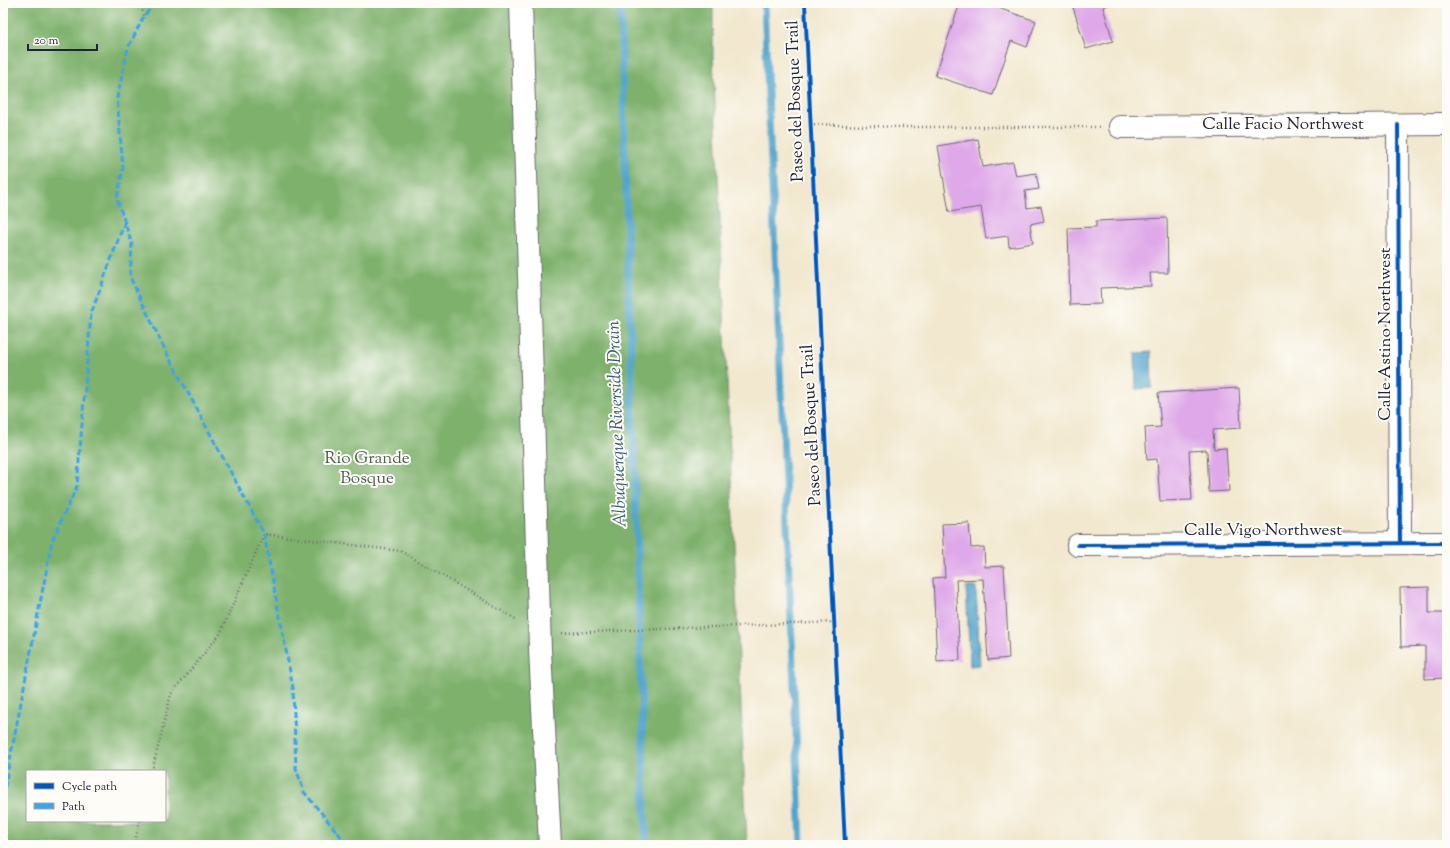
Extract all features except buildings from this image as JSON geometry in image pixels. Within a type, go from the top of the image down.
[{"type":"street","points":[[521,3],[540,634],[550,845]]},
{"type":"street","name":"Calle Facio Northwest","points":[[1120,127],[1447,124]]},
{"type":"street","name":"Calle Astino Northwest","points":[[1398,125],[1400,543]]},
{"type":"street","name":"Calle Vigo Northwest","points":[[1078,544],[1447,543]]},
{"type":"path","points":[[140,3],[144,16]]},
{"type":"path","points":[[810,124],[898,127],[1120,127]]},
{"type":"path","points":[[152,770],[171,694],[220,634],[264,534],[401,551],[540,634],[836,622]]},
{"type":"path","points":[[835,614],[836,630]]},
{"type":"path","points":[[134,845],[140,822]]},
{"type":"green space","name":"Rio Grande Bosque","points":[[3,3],[713,3],[713,57],[747,845],[3,845]]},
{"type":"water","points":[[1151,352],[1152,388],[1136,389],[1135,353]]},
{"type":"water","points":[[966,587],[976,587],[980,665],[970,666]]},
{"type":"waterway","name":"Albuquerque Riverside Drain","points":[[620,3],[646,845]]},
{"type":"waterway","points":[[764,3],[801,845]]},
{"type":"marked path","points":[[155,3],[144,16],[128,48],[117,98],[123,168],[117,199],[132,244],[130,277],[165,350],[264,534],[293,688],[296,768],[304,792],[348,845]]},
{"type":"marked path","points":[[3,796],[52,541],[77,486],[91,314],[125,221]]},
{"type":"cycle path","name":"Paseo del Bosque Trail","points":[[805,3],[845,845]]},
{"type":"cycle path","points":[[1398,125],[1400,543]]},
{"type":"cycle path","points":[[1078,545],[1447,543]]}]
